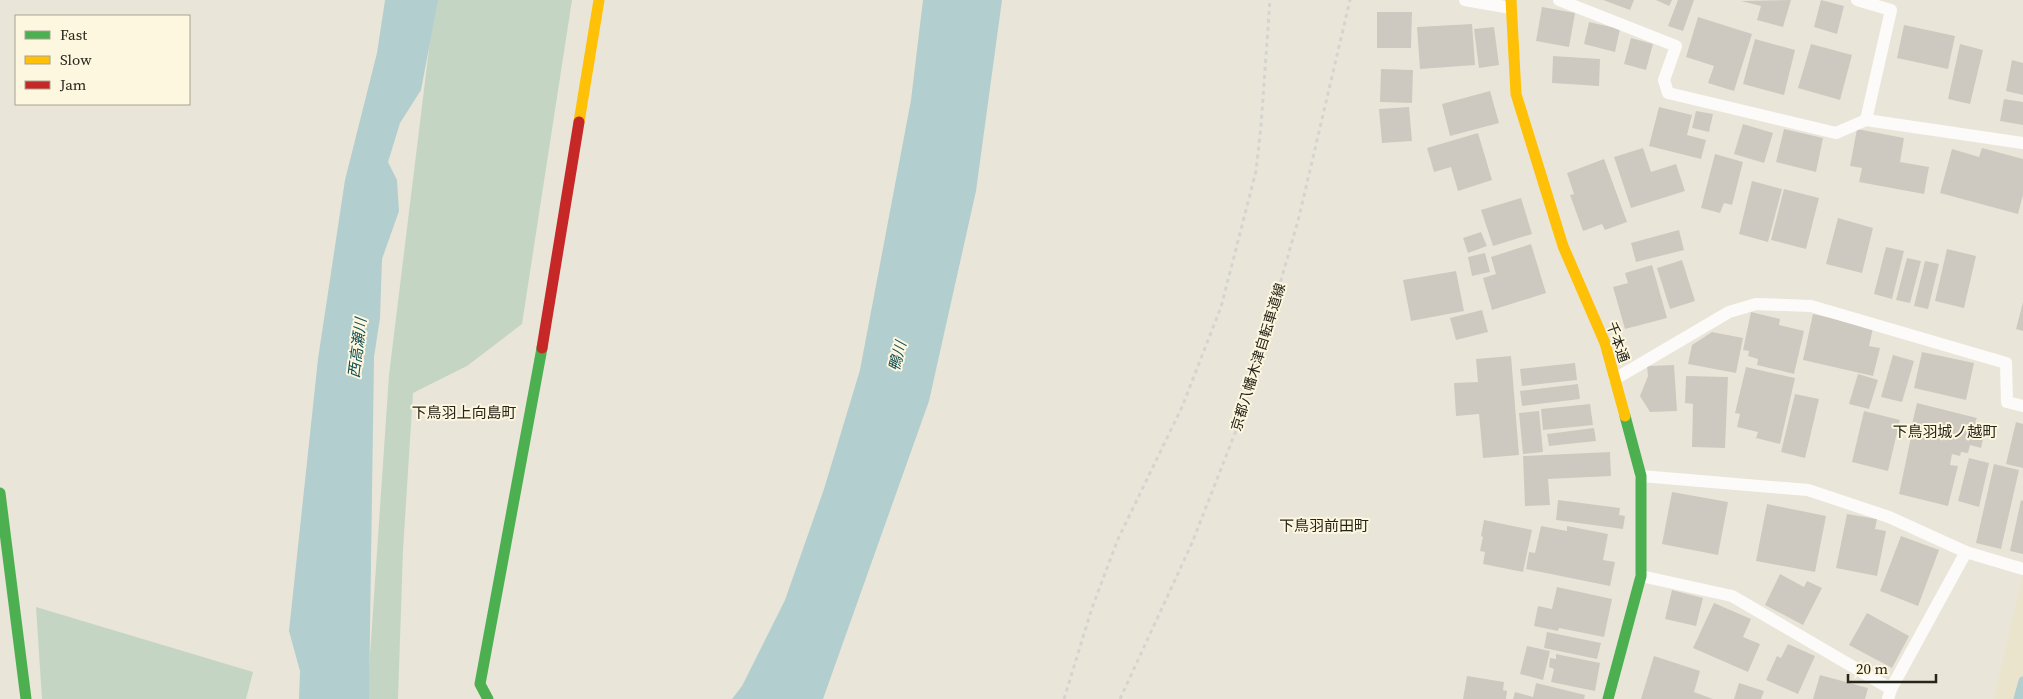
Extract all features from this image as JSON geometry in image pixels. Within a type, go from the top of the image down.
[{"type":"street","points":[[488,699],[480,684],[542,346],[599,0]]},
{"type":"street","name":"千本通","points":[[1511,4],[1516,94],[1563,246],[1605,343],[1641,476],[1641,576],[1608,699]]},
{"type":"street","points":[[0,493],[26,699]]},
{"type":"lane","points":[[1465,0],[1511,4]]},
{"type":"lane","points":[[1559,0],[1676,46],[1664,80],[1668,93],[1836,133],[1866,120],[2023,142]]},
{"type":"lane","points":[[1857,0],[1891,10],[1866,120]]},
{"type":"lane","points":[[1615,379],[1729,312],[1756,304],[1811,306],[2006,363],[2007,402],[2023,406]]},
{"type":"lane","points":[[1641,476],[1808,490],[1889,517],[1966,552],[2023,570]]},
{"type":"lane","points":[[1641,576],[1732,596],[1890,694],[1966,552]]},
{"type":"path","points":[[1064,699],[1092,608],[1118,539],[1182,407],[1221,307],[1256,171],[1270,0]]},
{"type":"path","name":"京都八幡木津自転車道線","points":[[1120,699],[1192,543],[1244,410],[1299,217],[1350,0]]},
{"type":"shaded area","points":[[2023,574],[2023,699],[1994,699]]},
{"type":"green space","points":[[435,0],[572,0],[522,324],[467,366],[413,393],[403,550],[398,699],[367,699],[389,375]]},
{"type":"green space","points":[[36,607],[253,672],[246,699],[42,699]]},
{"type":"water","name":"西高瀬川","points":[[385,0],[438,0],[421,90],[400,123],[388,162],[397,180],[399,211],[382,259],[380,318],[374,357],[369,699],[299,699],[300,671],[289,631],[318,359],[345,180],[377,53]]},
{"type":"water","name":"鴨川","points":[[923,0],[1002,0],[976,191],[929,401],[823,699],[732,699],[742,686],[785,600],[824,489],[860,370],[911,100]]},
{"type":"building","points":[[1603,0],[1634,0],[1630,10]]},
{"type":"building","points":[[1656,0],[1672,0],[1669,6]]},
{"type":"building","points":[[1678,0],[1694,0],[1683,31],[1668,26]]},
{"type":"building","points":[[1791,0],[1783,27],[1757,20],[1761,6],[1741,1]]},
{"type":"building","points":[[1821,0],[1844,6],[1837,34],[1814,27]]},
{"type":"building","points":[[1542,7],[1575,13],[1569,47],[1536,41]]},
{"type":"building","points":[[1377,12],[1412,12],[1411,48],[1377,48]]},
{"type":"building","points":[[1698,17],[1752,34],[1734,91],[1708,83],[1714,66],[1686,57]]},
{"type":"building","points":[[1589,22],[1620,29],[1615,52],[1584,44]]},
{"type":"building","points":[[1472,24],[1475,65],[1420,69],[1417,27]]},
{"type":"building","points":[[1904,25],[1955,36],[1948,69],[1897,58]]},
{"type":"building","points":[[1494,27],[1499,65],[1479,68],[1474,29]]},
{"type":"building","points":[[1631,38],[1653,44],[1646,70],[1624,64]]},
{"type":"building","points":[[1755,39],[1795,50],[1784,95],[1743,84]]},
{"type":"building","points":[[1811,44],[1852,55],[1840,100],[1798,88]]},
{"type":"building","points":[[1960,44],[1983,50],[1970,104],[1948,99]]},
{"type":"building","points":[[1553,56],[1600,59],[1599,86],[1552,83]]},
{"type":"building","points":[[2012,60],[2023,63],[2023,95],[2006,91]]},
{"type":"building","points":[[1381,69],[1413,70],[1412,103],[1380,102]]},
{"type":"building","points":[[1490,91],[1499,123],[1450,136],[1442,104]]},
{"type":"building","points":[[2004,99],[2023,102],[2023,125],[2000,121]]},
{"type":"building","points":[[1409,107],[1412,141],[1382,143],[1379,109]]},
{"type":"building","points":[[1659,107],[1692,115],[1687,135],[1706,140],[1701,159],[1649,146]]},
{"type":"building","points":[[1696,111],[1713,114],[1709,132],[1692,128]]},
{"type":"building","points":[[1743,124],[1773,133],[1764,163],[1734,154]]},
{"type":"building","points":[[1784,129],[1823,138],[1816,172],[1776,162]]},
{"type":"building","points":[[1857,129],[1904,138],[1900,162],[1929,167],[1924,194],[1859,182],[1862,168],[1850,166]]},
{"type":"building","points":[[1478,133],[1492,180],[1458,191],[1451,167],[1434,172],[1427,148]]},
{"type":"building","points":[[1643,148],[1651,172],[1676,164],[1685,191],[1631,208],[1614,157]]},
{"type":"building","points":[[1982,148],[2023,159],[2023,195],[2018,214],[1940,193],[1952,149],[1979,157]]},
{"type":"building","points":[[1715,154],[1743,162],[1732,205],[1724,203],[1720,213],[1701,208]]},
{"type":"building","points":[[1604,159],[1627,222],[1605,230],[1602,224],[1583,231],[1570,195],[1574,194],[1567,173]]},
{"type":"building","points":[[1752,181],[1782,189],[1768,242],[1739,234]]},
{"type":"building","points":[[1784,189],[1819,198],[1806,249],[1771,240]]},
{"type":"building","points":[[1521,198],[1532,234],[1493,246],[1481,210]]},
{"type":"building","points":[[1838,218],[1873,228],[1862,273],[1826,264]]},
{"type":"building","points":[[1679,230],[1684,250],[1636,262],[1631,243]]},
{"type":"building","points":[[1481,232],[1487,246],[1468,253],[1463,238]]},
{"type":"building","points":[[1531,244],[1546,293],[1492,310],[1483,278],[1496,274],[1491,257]]},
{"type":"building","points":[[1886,247],[1904,251],[1892,299],[1874,294]]},
{"type":"building","points":[[1947,249],[1976,256],[1964,308],[1935,301]]},
{"type":"building","points":[[1485,253],[1490,272],[1472,276],[1468,257]]},
{"type":"building","points":[[1907,258],[1921,261],[1910,303],[1896,300]]},
{"type":"building","points":[[1682,260],[1695,301],[1670,309],[1657,268]]},
{"type":"building","points":[[1925,261],[1939,264],[1928,309],[1914,306]]},
{"type":"building","points":[[1652,265],[1667,318],[1625,329],[1613,287],[1628,283],[1625,273]]},
{"type":"building","points":[[1456,271],[1464,311],[1411,321],[1403,280]]},
{"type":"building","points":[[2023,302],[2023,331],[2016,329]]},
{"type":"building","points":[[1482,310],[1488,332],[1456,340],[1450,318]]},
{"type":"building","points":[[1751,312],[1780,319],[1779,325],[1804,331],[1794,374],[1757,365],[1758,359],[1748,356],[1749,351],[1743,350]]},
{"type":"building","points":[[1813,314],[1873,328],[1869,346],[1880,348],[1873,376],[1803,360]]},
{"type":"building","points":[[1712,332],[1743,338],[1736,373],[1688,364],[1692,345]]},
{"type":"building","points":[[1922,352],[1974,363],[1966,400],[1914,388]]},
{"type":"building","points":[[1893,355],[1914,361],[1902,402],[1881,397]]},
{"type":"building","points":[[1511,356],[1519,455],[1483,458],[1479,414],[1456,416],[1454,383],[1478,382],[1476,359]]},
{"type":"building","points":[[1575,363],[1577,380],[1522,386],[1520,369]]},
{"type":"building","points":[[1674,365],[1677,411],[1650,412],[1640,396],[1648,376],[1647,366]]},
{"type":"building","points":[[1746,367],[1795,378],[1780,444],[1756,438],[1758,432],[1737,427],[1740,414],[1735,413]]},
{"type":"building","points":[[1858,374],[1878,380],[1869,409],[1849,404]]},
{"type":"building","points":[[1686,376],[1728,377],[1725,448],[1692,447],[1693,404],[1685,403]]},
{"type":"building","points":[[1578,384],[1580,399],[1522,406],[1520,391]]},
{"type":"building","points":[[1795,394],[1819,399],[1805,458],[1781,452]]},
{"type":"building","points":[[1917,403],[1977,418],[1975,422],[1986,425],[1981,448],[1970,445],[1968,453],[1961,452],[1960,456],[1952,454],[1950,465],[1958,466],[1948,506],[1899,494],[1911,437],[1914,438],[1917,426],[1912,424]]},
{"type":"building","points":[[1590,404],[1593,425],[1543,430],[1541,409]]},
{"type":"building","points":[[1539,411],[1543,452],[1523,454],[1519,413]]},
{"type":"building","points":[[1864,411],[1900,420],[1888,471],[1852,462]]},
{"type":"building","points":[[2016,422],[2023,424],[2023,468],[2006,464]]},
{"type":"building","points":[[1594,428],[1596,441],[1549,446],[1547,434]]},
{"type":"building","points":[[1610,452],[1611,476],[1548,479],[1550,505],[1525,506],[1523,456]]},
{"type":"building","points":[[1969,458],[1989,463],[1979,507],[1958,501]]},
{"type":"building","points":[[1994,464],[2019,470],[2001,549],[1976,543]]},
{"type":"building","points":[[1672,492],[1728,502],[1718,555],[1662,544]]},
{"type":"building","points":[[1558,500],[1620,508],[1619,515],[1625,516],[1623,529],[1556,520]]},
{"type":"building","points":[[2021,500],[2023,501],[2023,554],[2010,551]]},
{"type":"building","points":[[1767,504],[1826,516],[1815,572],[1756,561]]},
{"type":"building","points":[[1847,514],[1877,519],[1875,529],[1886,531],[1877,576],[1836,568]]},
{"type":"building","points":[[1484,520],[1532,530],[1523,572],[1483,564],[1485,552],[1480,551]]},
{"type":"building","points":[[1541,526],[1567,531],[1567,526],[1608,534],[1603,560],[1615,562],[1610,586],[1526,569],[1529,552],[1535,553]]},
{"type":"building","points":[[1901,536],[1939,550],[1918,606],[1880,591]]},
{"type":"building","points":[[1780,574],[1804,587],[1807,581],[1822,588],[1803,625],[1765,605]]},
{"type":"building","points":[[1557,587],[1612,599],[1604,637],[1559,628],[1558,631],[1534,626],[1538,606],[1552,609]]},
{"type":"building","points":[[1672,590],[1703,598],[1696,626],[1665,619]]},
{"type":"building","points":[[1714,603],[1751,619],[1743,637],[1760,644],[1748,672],[1693,648]]},
{"type":"building","points":[[1867,613],[1909,636],[1892,668],[1849,645]]},
{"type":"building","points":[[1547,632],[1601,643],[1597,659],[1544,648]]},
{"type":"building","points":[[1788,644],[1815,656],[1798,694],[1766,680],[1777,656],[1781,658]]},
{"type":"building","points":[[1527,646],[1550,651],[1543,680],[1520,674]]},
{"type":"building","points":[[1556,654],[1600,663],[1595,691],[1551,682],[1554,669],[1549,667],[1550,658],[1556,659]]},
{"type":"building","points":[[1654,656],[1700,671],[1694,692],[1713,699],[1641,699]]},
{"type":"building","points":[[1820,675],[1868,688],[1865,699],[1813,699]]},
{"type":"building","points":[[1467,676],[1504,682],[1503,690],[1507,691],[1506,699],[1463,699]]},
{"type":"building","points":[[1536,683],[1585,695],[1584,699],[1513,699],[1515,692],[1533,697]]},
{"type":"building","points":[[1739,683],[1764,691],[1761,699],[1734,699]]},
{"type":"waterway","points":[[2018,699],[2023,681]]},
{"type":"traffic: fast","points":[[488,699],[480,684],[542,348]]},
{"type":"traffic: fast","points":[[1608,699],[1641,576],[1641,476],[1625,416]]},
{"type":"traffic: fast","points":[[0,493],[26,699]]},
{"type":"traffic: slow","points":[[579,122],[599,0]]},
{"type":"traffic: slow","points":[[1511,0],[1516,94],[1563,246],[1605,343],[1625,416]]},
{"type":"traffic: jam","points":[[542,348],[579,122]]},
{"type":"district","name":"下鳥羽上向島町","points":[[464,412]]},
{"type":"district","name":"下鳥羽城ノ越町","points":[[1945,431]]},
{"type":"district","name":"下鳥羽前田町","points":[[1324,525]]}]
